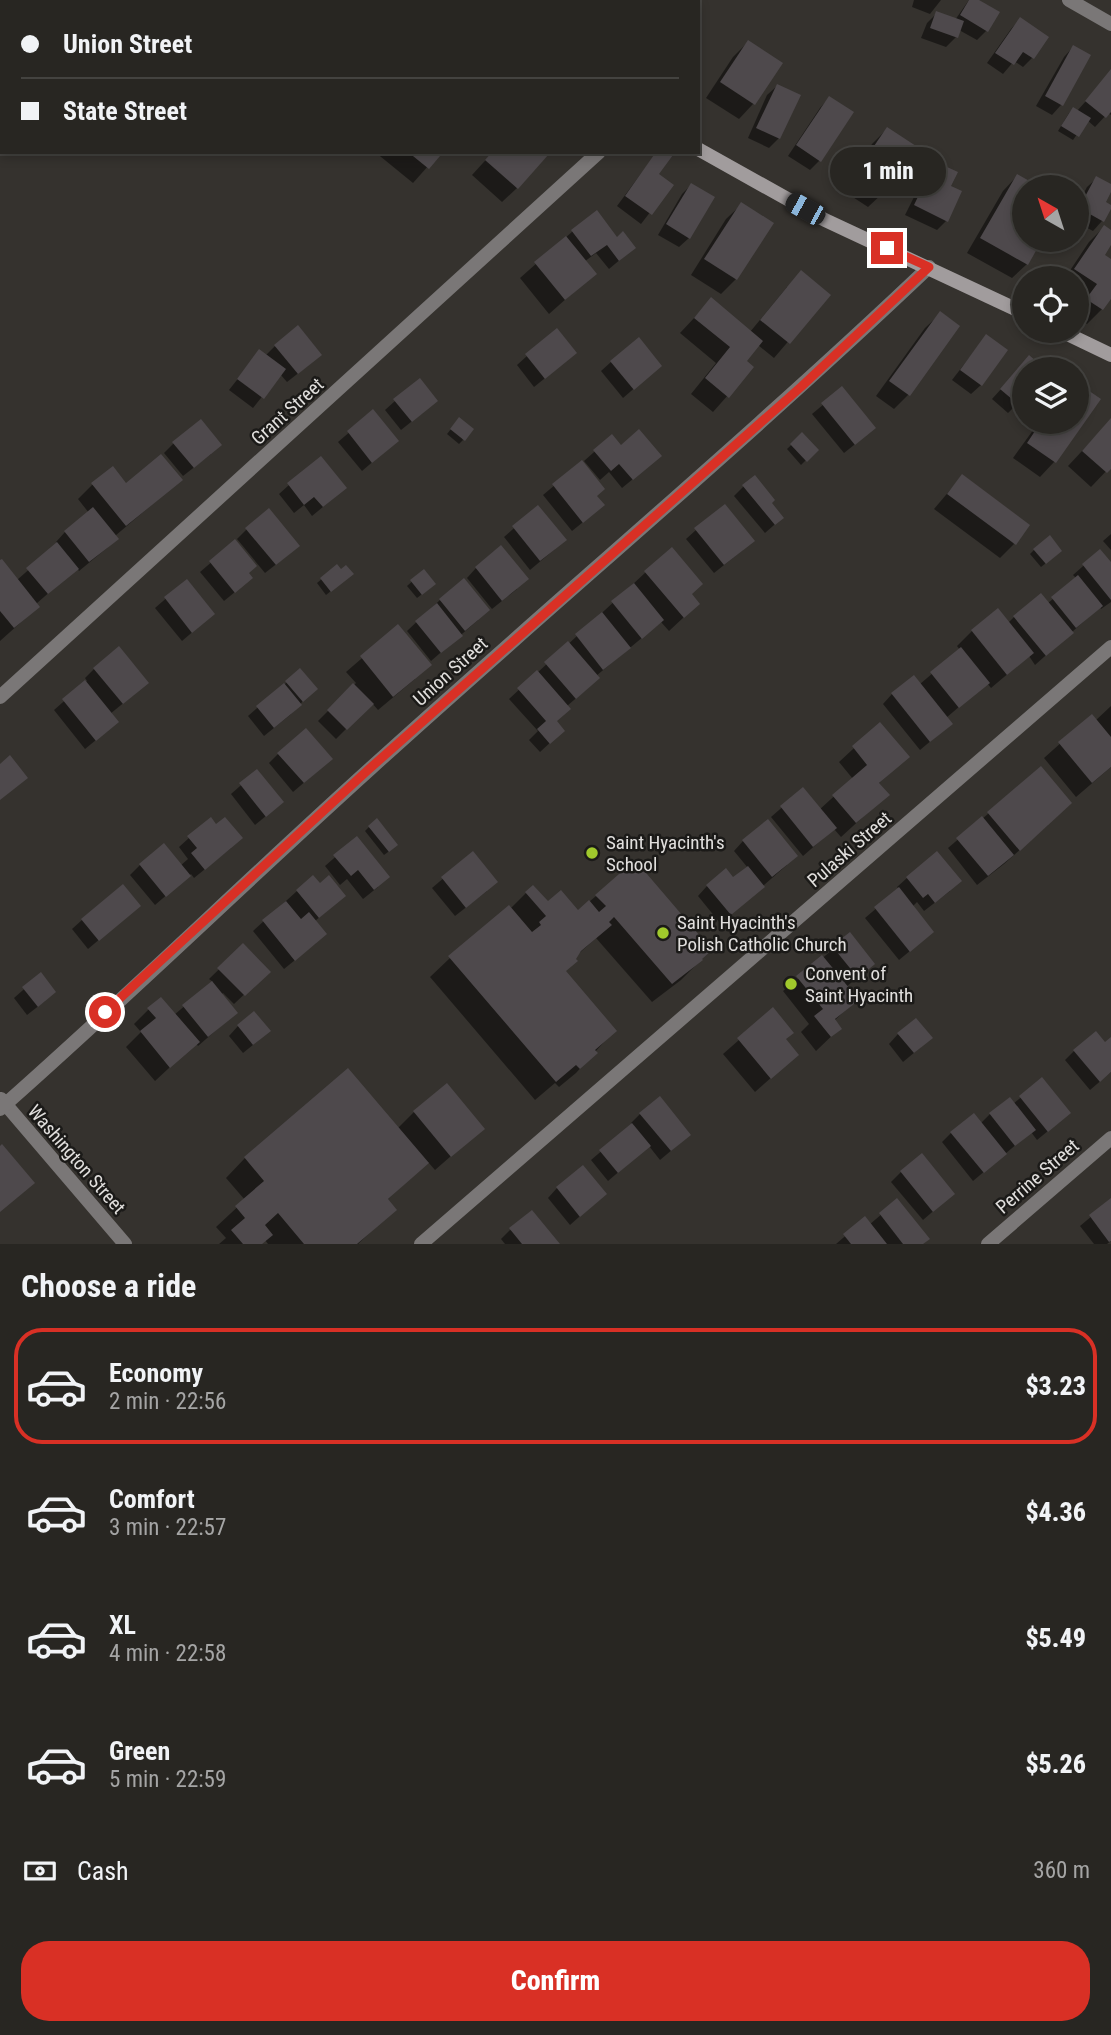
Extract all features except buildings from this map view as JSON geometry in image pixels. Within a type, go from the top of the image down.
[{"type":"main road","points":[[700,150],[825,220],[1012,307]]},
{"type":"main road","points":[[1086,343],[1111,355]]},
{"type":"street","points":[[1069,0],[1111,24]]},
{"type":"street","name":"Grant Street","points":[[0,697],[597,154]]},
{"type":"street","name":"Union Street","points":[[2,1104],[368,770],[802,386],[929,267]]},
{"type":"street","name":"Pulaski Street","points":[[421,1244],[1111,647]]},
{"type":"street","name":"Washington Street","points":[[2,1104],[125,1244]]},
{"type":"street","name":"Perrine Street","points":[[988,1244],[1111,1138]]},
{"type":"place","name":"Saint Hyacinth's School","points":[[592,853]]},
{"type":"place","name":"Saint Hyacinth's Polish Catholic Church","points":[[663,933]]},
{"type":"place","name":"Convent of Saint Hyacinth","points":[[791,984]]},
{"type":"route","points":[[105,1012],[368,770],[842,350],[929,267],[887,248]]}]
